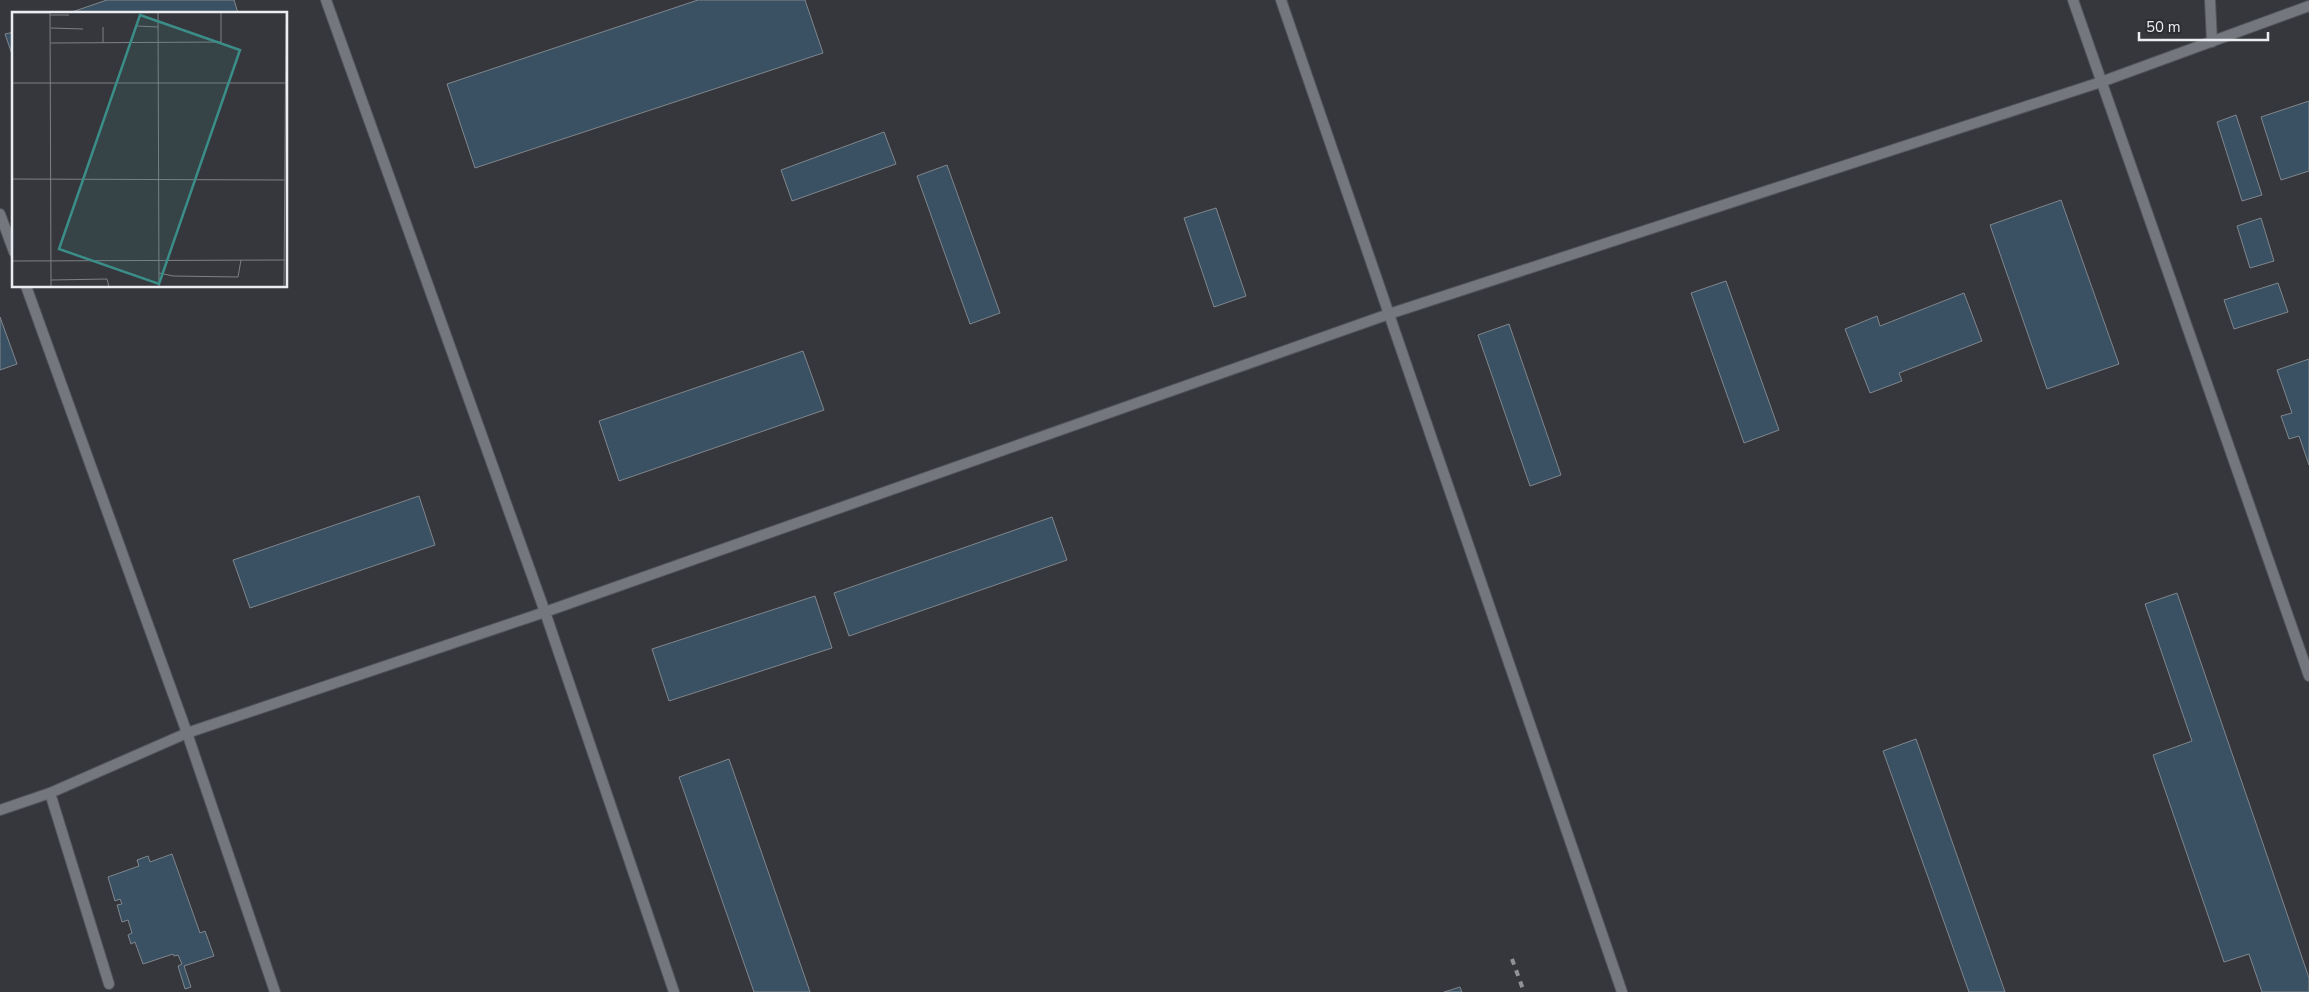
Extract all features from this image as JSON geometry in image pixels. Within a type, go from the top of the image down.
[{"type":"lane","points":[[326,0],[545,612],[674,992]]},
{"type":"lane","points":[[1281,0],[1622,992]]},
{"type":"lane","points":[[2073,0],[2309,676]]},
{"type":"lane","points":[[2210,0],[2212,42]]},
{"type":"lane","points":[[0,810],[50,793],[187,733],[545,612],[1389,314],[2101,82],[2309,6]]},
{"type":"lane","points":[[0,214],[12,247]]},
{"type":"lane","points":[[27,288],[187,733],[276,992]]},
{"type":"lane","points":[[50,793],[109,984]]},
{"type":"building","points":[[107,0],[234,0],[238,12],[72,12]]},
{"type":"building","points":[[698,0],[805,0],[823,53],[475,168],[447,84]]},
{"type":"building","points":[[12,32],[12,54],[5,34]]},
{"type":"building","points":[[2309,101],[2309,171],[2281,180],[2261,117]]},
{"type":"building","points":[[2236,115],[2262,195],[2242,201],[2217,122]]},
{"type":"building","points":[[884,132],[896,164],[792,201],[781,170]]},
{"type":"building","points":[[947,165],[1000,313],[970,324],[917,176]]},
{"type":"building","points":[[2061,200],[2119,364],[2047,389],[1990,225]]},
{"type":"building","points":[[1216,208],[1246,296],[1214,307],[1184,218]]},
{"type":"building","points":[[2261,218],[2274,261],[2250,268],[2237,226]]},
{"type":"building","points":[[1726,281],[1779,430],[1744,443],[1691,293]]},
{"type":"building","points":[[2278,283],[2288,312],[2234,329],[2224,300]]},
{"type":"building","points":[[1964,293],[1982,341],[1899,373],[1902,381],[1870,393],[1845,329],[1877,316],[1880,326]]},
{"type":"building","points":[[0,317],[17,364],[0,370]]},
{"type":"building","points":[[1509,324],[1561,475],[1530,486],[1478,335]]},
{"type":"building","points":[[803,351],[824,410],[619,481],[599,421]]},
{"type":"building","points":[[2309,359],[2309,465],[2299,436],[2289,439],[2281,416],[2292,413],[2277,370]]},
{"type":"building","points":[[419,496],[435,545],[250,608],[233,560]]},
{"type":"building","points":[[1052,517],[1067,560],[849,636],[834,593]]},
{"type":"building","points":[[2177,593],[2309,978],[2309,992],[2262,992],[2249,954],[2224,962],[2153,755],[2192,741],[2145,604]]},
{"type":"building","points":[[815,596],[832,648],[669,701],[652,649]]},
{"type":"building","points":[[1916,739],[2005,992],[1969,992],[1883,751]]},
{"type":"building","points":[[729,759],[810,992],[754,992],[679,777]]},
{"type":"building","points":[[172,854],[200,933],[205,931],[214,956],[184,966],[191,987],[185,989],[178,966],[182,964],[178,955],[174,956],[173,954],[143,964],[135,942],[131,944],[128,935],[132,933],[128,920],[122,922],[117,905],[122,904],[120,899],[115,901],[108,877],[139,866],[137,860],[148,856],[150,862]]},
{"type":"building","points":[[1460,987],[1462,992],[1444,992]]},
{"type":"railway","points":[[1512,959],[1524,992]]}]
